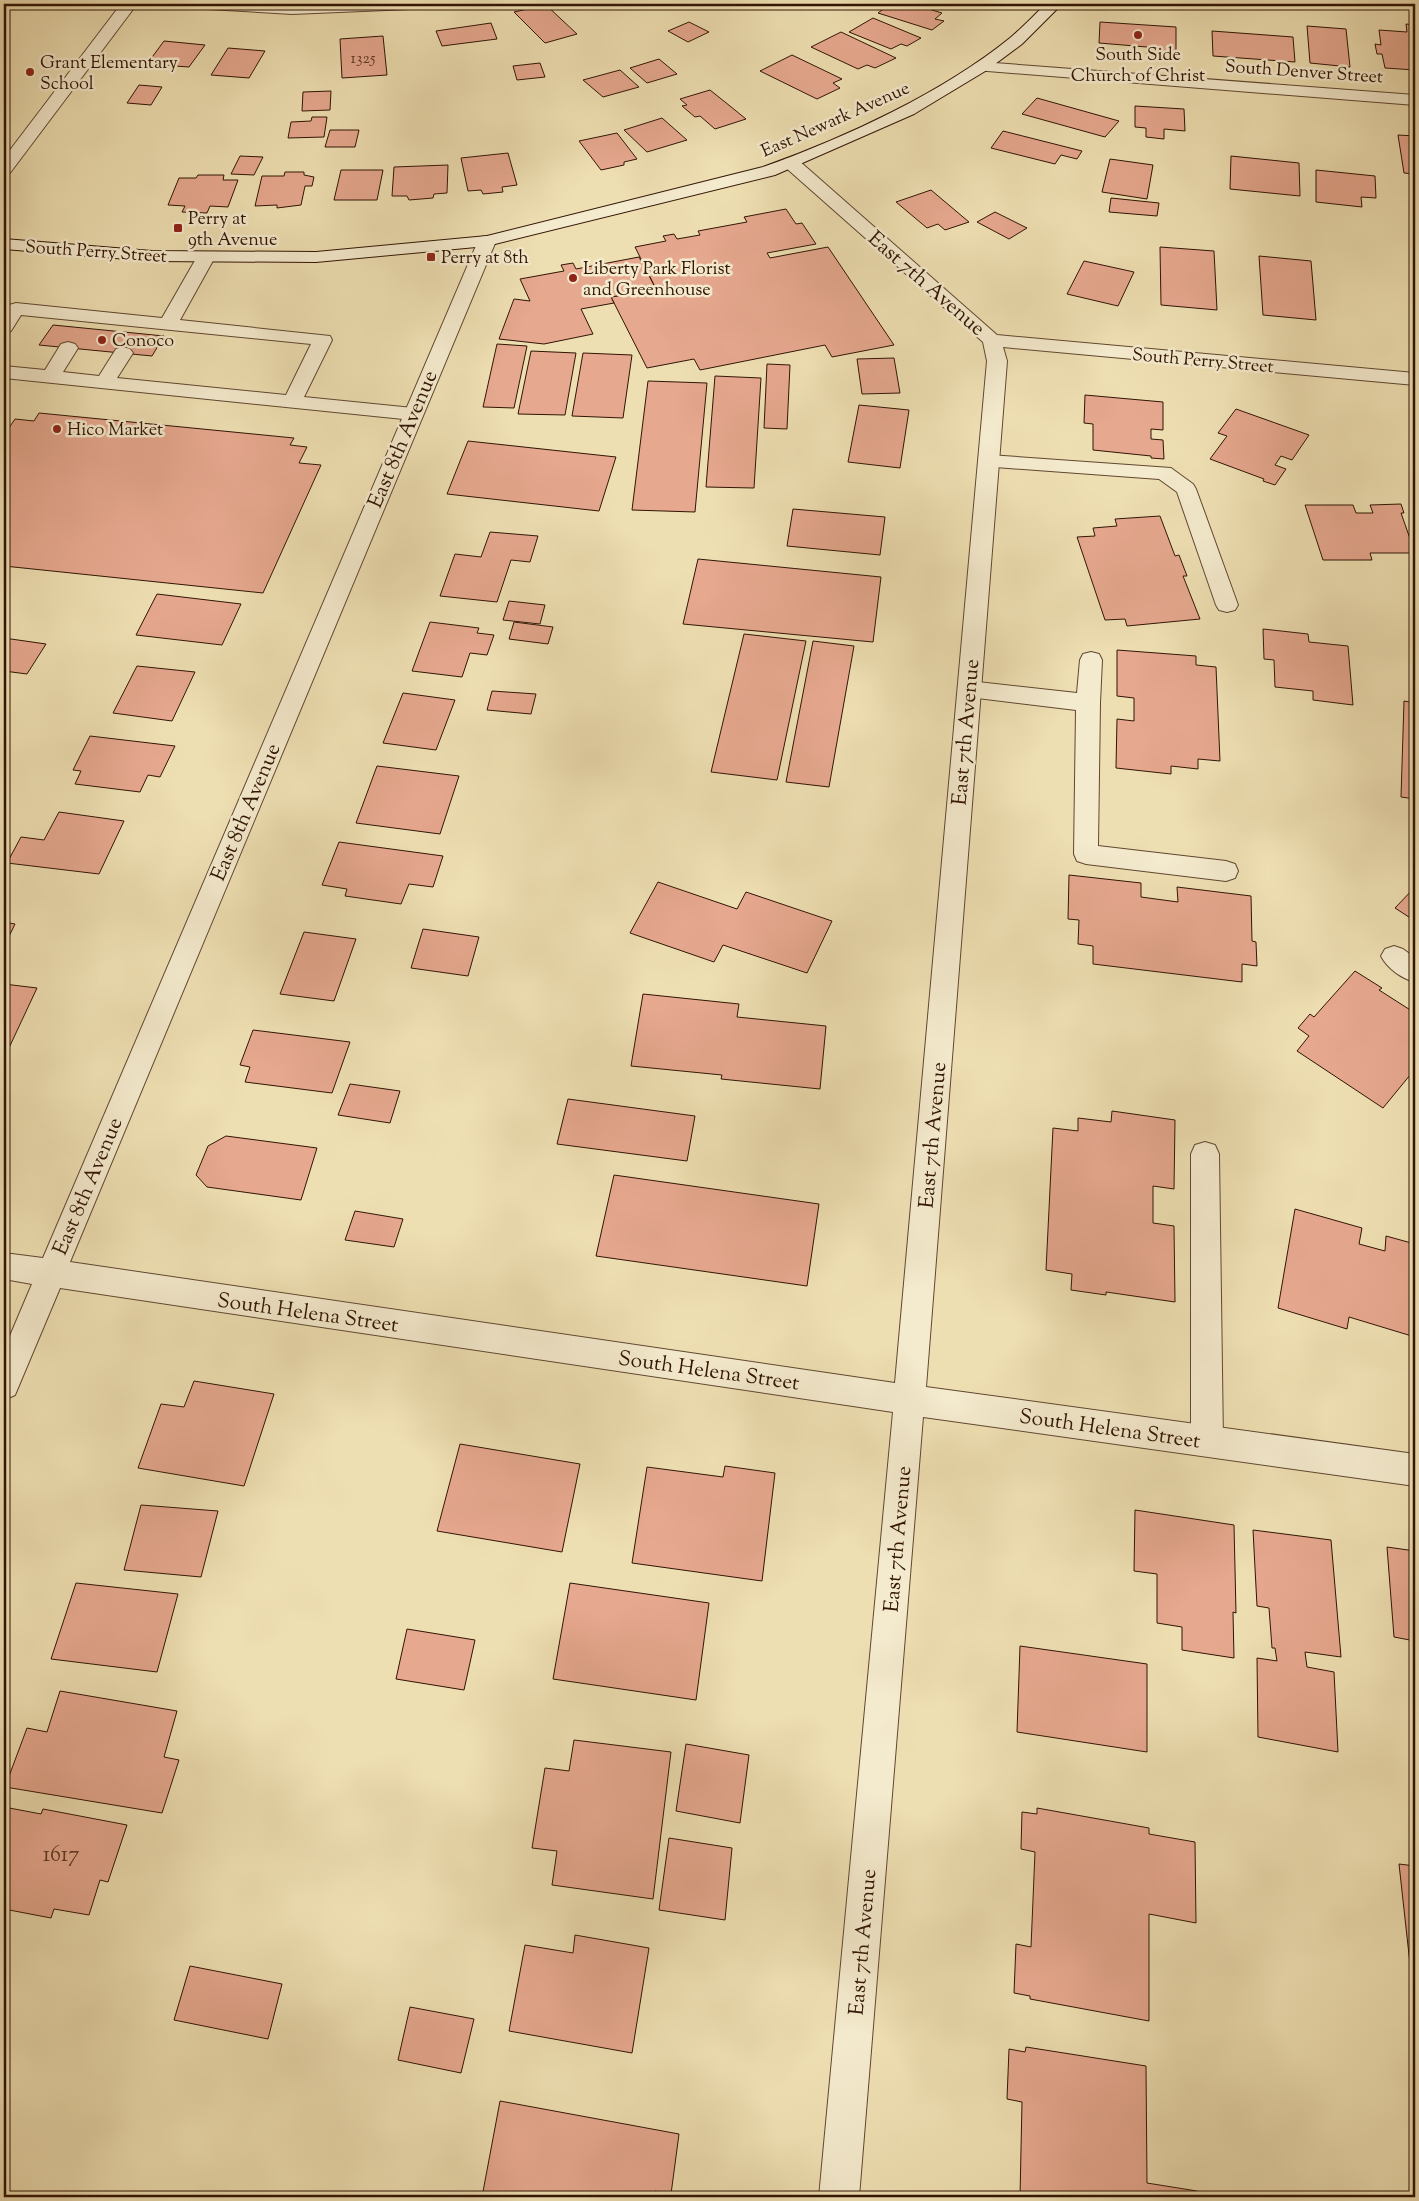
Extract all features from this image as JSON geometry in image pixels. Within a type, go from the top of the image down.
[{"type":"street","points":[[4,169],[9,155],[129,4]]},
{"type":"street","points":[[208,4],[292,9],[410,4]]},
{"type":"street","name":"East Newark Avenue","points":[[487,241],[769,171],[791,163],[908,111],[981,66],[1016,41],[1054,4]]},
{"type":"street","name":"South Denver Street","points":[[981,66],[1415,100]]},
{"type":"street","name":"East 7th Avenue","points":[[791,163],[992,340],[997,361],[839,2197]]},
{"type":"street","name":"South Perry Street","points":[[4,244],[152,256],[316,258],[487,241]]},
{"type":"street","name":"East 8th Avenue","points":[[4,1385],[487,241]]},
{"type":"street","points":[[168,324],[206,256]]},
{"type":"street","points":[[4,327],[16,309],[85,322],[139,327],[168,324],[323,340],[292,402]]},
{"type":"street","name":"South Perry Street","points":[[992,340],[1415,379]]},
{"type":"street","points":[[50,377],[68,348]]},
{"type":"street","points":[[105,382],[123,353]]},
{"type":"street","points":[[4,372],[413,414]]},
{"type":"street","points":[[989,461],[1164,473],[1186,489],[1227,605]]},
{"type":"street","points":[[1091,660],[1088,703],[1086,854],[1226,871]]},
{"type":"street","points":[[969,689],[1088,703]]},
{"type":"street","points":[[1394,956],[1415,972]]},
{"type":"street","points":[[1205,1154],[1207,1441]]},
{"type":"street","name":"South Helena Street","points":[[4,1266],[909,1400],[1415,1470]]},
{"type":"building","points":[[640,4],[664,4],[650,9]]},
{"type":"building","points":[[890,4],[912,4],[942,13],[935,19],[944,21],[932,30],[878,13]]},
{"type":"building","points":[[546,5],[577,34],[545,43],[514,12]]},
{"type":"building","points":[[873,18],[921,38],[907,46],[901,44],[891,49],[849,32]]},
{"type":"building","points":[[689,22],[709,32],[688,42],[668,31]]},
{"type":"building","name":"South Side Church of Christ","points":[[1100,22],[1176,27],[1176,59],[1147,57],[1147,47],[1099,43]]},
{"type":"building","points":[[491,23],[497,39],[442,46],[436,31]]},
{"type":"building","points":[[1406,24],[1415,25],[1415,70],[1385,68],[1382,54],[1377,54],[1375,44],[1381,45],[1379,30],[1407,32]]},
{"type":"building","points":[[1307,26],[1346,29],[1350,67],[1310,63]]},
{"type":"building","points":[[1212,31],[1293,37],[1295,62],[1213,56]]},
{"type":"building","points":[[841,32],[896,58],[875,68],[867,65],[858,69],[811,47]]},
{"type":"building","points":[[383,36],[387,75],[342,78],[340,39]]},
{"type":"building","points":[[164,41],[205,45],[189,67],[147,64]]},
{"type":"building","points":[[228,48],[265,51],[249,78],[211,75]]},
{"type":"building","points":[[792,55],[842,79],[833,83],[840,88],[817,99],[760,71]]},
{"type":"building","points":[[659,59],[677,74],[647,83],[630,68]]},
{"type":"building","points":[[540,63],[545,77],[517,80],[513,66]]},
{"type":"building","points":[[620,70],[639,87],[603,97],[583,80]]},
{"type":"building","points":[[139,85],[162,87],[151,105],[127,103]]},
{"type":"building","points":[[710,90],[746,119],[715,129],[700,116],[695,117],[682,106],[687,105],[680,99]]},
{"type":"building","points":[[331,91],[330,110],[302,111],[303,92]]},
{"type":"building","points":[[1037,98],[1119,121],[1105,137],[1022,114]]},
{"type":"building","points":[[1135,106],[1184,109],[1185,131],[1164,129],[1164,139],[1146,137],[1146,128],[1135,127]]},
{"type":"building","points":[[312,117],[327,117],[324,137],[288,138],[291,122],[311,121]]},
{"type":"building","points":[[662,118],[687,140],[647,152],[624,130]]},
{"type":"building","points":[[330,130],[359,130],[355,147],[325,147]]},
{"type":"building","points":[[1003,131],[1082,151],[1077,159],[1061,155],[1055,164],[991,148]]},
{"type":"building","points":[[617,133],[637,159],[624,162],[624,165],[601,170],[579,141]]},
{"type":"building","points":[[1398,135],[1415,136],[1415,174],[1404,173]]},
{"type":"building","points":[[508,153],[517,185],[502,187],[503,192],[483,194],[481,190],[468,191],[461,158]]},
{"type":"building","points":[[240,156],[263,157],[254,175],[231,174]]},
{"type":"building","points":[[1231,156],[1299,163],[1300,196],[1230,189]]},
{"type":"building","points":[[1110,159],[1153,165],[1147,199],[1102,192]]},
{"type":"building","points":[[448,165],[447,193],[434,194],[433,198],[409,200],[407,196],[392,196],[394,167]]},
{"type":"building","points":[[341,170],[383,170],[377,200],[334,200]]},
{"type":"building","points":[[1316,170],[1375,176],[1376,198],[1361,197],[1362,207],[1316,202]]},
{"type":"building","points":[[285,172],[304,172],[304,175],[314,177],[312,186],[305,186],[301,205],[277,208],[277,205],[255,206],[262,176],[284,176]]},
{"type":"building","points":[[198,175],[224,175],[223,180],[238,180],[228,207],[210,206],[207,213],[182,212],[185,206],[168,205],[179,178],[196,178]]},
{"type":"building","points":[[931,190],[969,222],[945,230],[938,224],[927,228],[896,202]]},
{"type":"building","points":[[1111,198],[1159,203],[1157,216],[1109,212]]},
{"type":"building","points":[[786,209],[796,224],[802,223],[816,244],[767,253],[770,258],[828,247],[894,345],[832,357],[825,345],[700,370],[694,359],[647,368],[611,297],[656,289],[635,247],[666,241],[663,236],[674,234],[677,239],[700,235],[698,231],[747,222],[744,217]]},
{"type":"building","points":[[995,212],[1027,228],[1009,239],[977,222]]},
{"type":"building","points":[[1160,247],[1214,251],[1217,310],[1161,305]]},
{"type":"building","points":[[1259,256],[1311,261],[1316,320],[1263,315]]},
{"type":"building","points":[[639,257],[656,289],[611,297],[614,303],[581,309],[593,334],[544,344],[499,339],[514,299],[530,301],[520,279],[564,271],[561,265],[573,263],[576,269]]},
{"type":"building","points":[[1084,261],[1134,272],[1118,306],[1067,294]]},
{"type":"building","name":"Conoco","points":[[53,325],[164,336],[152,356],[39,345]]},
{"type":"building","points":[[497,344],[527,346],[514,408],[483,407]]},
{"type":"building","points":[[531,351],[576,353],[565,415],[518,414]]},
{"type":"building","points":[[583,353],[632,355],[623,418],[572,416]]},
{"type":"building","points":[[894,358],[900,393],[862,394],[857,359]]},
{"type":"building","points":[[767,364],[790,365],[787,429],[764,428]]},
{"type":"building","points":[[715,376],[761,378],[754,488],[706,487]]},
{"type":"building","points":[[648,381],[707,383],[695,512],[632,510]]},
{"type":"building","points":[[1085,395],[1163,402],[1163,430],[1151,429],[1151,439],[1163,440],[1164,459],[1093,450],[1093,424],[1084,423]]},
{"type":"building","points":[[859,405],[909,410],[900,468],[848,462]]},
{"type":"building","points":[[1236,409],[1309,435],[1292,460],[1281,456],[1275,465],[1286,469],[1275,485],[1210,459],[1227,436],[1218,433]]},
{"type":"building","points":[[39,413],[294,438],[290,445],[307,447],[299,463],[321,465],[263,593],[4,566],[4,435],[15,419],[34,421]]},
{"type":"building","points":[[1415,435],[1415,454],[1410,453]]},
{"type":"building","points":[[468,441],[616,457],[599,511],[447,494]]},
{"type":"building","points":[[1401,504],[1404,513],[1401,513],[1415,553],[1370,553],[1372,560],[1323,560],[1305,505],[1353,505],[1356,513],[1373,513],[1370,505]]},
{"type":"building","points":[[793,509],[885,517],[880,555],[787,546]]},
{"type":"building","points":[[1160,516],[1175,556],[1179,555],[1187,576],[1183,576],[1200,619],[1127,626],[1125,619],[1105,620],[1077,537],[1095,536],[1093,528],[1117,526],[1115,519]]},
{"type":"building","points":[[490,532],[538,536],[530,562],[511,560],[497,602],[440,596],[455,554],[481,557]]},
{"type":"building","points":[[698,559],[881,577],[873,642],[683,624]]},
{"type":"building","points":[[157,594],[241,604],[222,645],[136,635]]},
{"type":"building","points":[[509,601],[545,605],[540,624],[503,620]]},
{"type":"building","points":[[430,622],[479,628],[477,633],[494,635],[487,655],[470,653],[462,677],[412,671]]},
{"type":"building","points":[[514,622],[553,627],[548,644],[509,639]]},
{"type":"building","points":[[1263,629],[1308,634],[1309,642],[1348,646],[1353,705],[1313,700],[1313,691],[1275,687],[1274,660],[1264,659]]},
{"type":"building","points":[[744,634],[806,641],[777,780],[711,772]]},
{"type":"building","points":[[4,638],[46,644],[27,674],[4,671]]},
{"type":"building","points":[[813,641],[854,646],[829,787],[786,782]]},
{"type":"building","points":[[1117,650],[1196,656],[1196,665],[1216,667],[1220,761],[1198,759],[1198,769],[1171,766],[1171,774],[1116,768],[1117,719],[1134,721],[1134,698],[1117,696]]},
{"type":"building","points":[[137,666],[195,672],[172,721],[113,713]]},
{"type":"building","points":[[492,691],[536,694],[531,714],[487,710]]},
{"type":"building","points":[[403,693],[455,700],[436,750],[383,743]]},
{"type":"building","points":[[1404,701],[1415,703],[1415,799],[1401,797]]},
{"type":"building","points":[[90,736],[175,746],[160,777],[148,775],[140,792],[75,784],[81,771],[73,770]]},
{"type":"building","points":[[377,766],[459,776],[440,834],[356,823]]},
{"type":"building","points":[[59,812],[124,821],[99,874],[7,863],[21,837],[44,840]]},
{"type":"building","points":[[339,842],[443,856],[433,887],[409,884],[401,904],[345,896],[347,889],[322,885]]},
{"type":"building","points":[[1069,875],[1141,883],[1141,897],[1178,902],[1177,887],[1251,896],[1252,941],[1256,942],[1257,966],[1242,964],[1242,982],[1093,964],[1093,946],[1078,944],[1079,920],[1068,919]]},
{"type":"building","points":[[658,882],[737,909],[746,892],[832,921],[807,973],[723,945],[714,962],[630,933]]},
{"type":"building","points":[[1415,887],[1415,921],[1395,908]]},
{"type":"building","points":[[4,922],[15,924],[4,947]]},
{"type":"building","points":[[423,929],[479,937],[468,976],[411,968]]},
{"type":"building","points":[[304,932],[356,939],[334,1001],[280,994]]},
{"type":"building","points":[[1355,971],[1382,988],[1379,990],[1415,1013],[1415,1069],[1383,1108],[1297,1051],[1309,1036],[1298,1028],[1310,1014],[1314,1017]]},
{"type":"building","points":[[4,984],[37,988],[8,1050],[4,1050]]},
{"type":"building","points":[[643,994],[739,1004],[737,1017],[826,1026],[820,1089],[721,1079],[722,1075],[631,1066]]},
{"type":"building","points":[[253,1030],[350,1042],[332,1093],[245,1082],[250,1067],[240,1065]]},
{"type":"building","points":[[350,1084],[400,1091],[390,1123],[338,1115]]},
{"type":"building","points":[[568,1099],[695,1116],[687,1161],[557,1144]]},
{"type":"building","points":[[1112,1111],[1175,1120],[1174,1189],[1153,1186],[1153,1223],[1174,1226],[1175,1302],[1106,1292],[1106,1295],[1071,1290],[1072,1274],[1046,1270],[1053,1128],[1078,1131],[1078,1118],[1111,1122]]},
{"type":"building","points":[[226,1136],[317,1148],[301,1200],[207,1187],[196,1175],[208,1146]]},
{"type":"building","points":[[614,1175],[819,1204],[807,1286],[596,1256]]},
{"type":"building","points":[[1295,1209],[1362,1228],[1359,1244],[1385,1251],[1386,1236],[1415,1244],[1415,1337],[1349,1317],[1347,1329],[1278,1308]]},
{"type":"building","points":[[355,1211],[403,1219],[394,1247],[345,1240]]},
{"type":"building","points":[[194,1381],[274,1394],[244,1486],[138,1468],[161,1404],[184,1407]]},
{"type":"building","points":[[460,1444],[580,1464],[562,1552],[437,1531]]},
{"type":"building","points":[[725,1466],[775,1473],[762,1581],[632,1563],[647,1467],[723,1477]]},
{"type":"building","points":[[141,1505],[218,1511],[201,1577],[124,1570]]},
{"type":"building","points":[[1135,1510],[1234,1525],[1236,1613],[1233,1612],[1234,1658],[1182,1650],[1182,1627],[1157,1623],[1157,1574],[1134,1571]]},
{"type":"building","points":[[1253,1530],[1331,1540],[1341,1657],[1305,1652],[1307,1667],[1334,1672],[1338,1752],[1258,1737],[1257,1658],[1277,1661],[1275,1648],[1272,1648],[1269,1608],[1257,1606]]},
{"type":"building","points":[[1387,1547],[1415,1551],[1415,1641],[1394,1637]]},
{"type":"building","points":[[76,1583],[178,1594],[157,1672],[51,1659]]},
{"type":"building","points":[[570,1583],[709,1603],[696,1700],[553,1679]]},
{"type":"building","points":[[407,1629],[475,1640],[464,1690],[396,1679]]},
{"type":"building","points":[[1020,1646],[1147,1664],[1147,1752],[1017,1732]]},
{"type":"building","points":[[60,1691],[177,1711],[164,1757],[179,1760],[162,1813],[5,1787],[27,1728],[47,1732]]},
{"type":"building","points":[[574,1740],[671,1752],[653,1899],[552,1885],[557,1851],[532,1848],[545,1768],[569,1771]]},
{"type":"building","points":[[686,1744],[749,1755],[740,1823],[676,1811]]},
{"type":"building","points":[[4,1807],[41,1814],[43,1809],[127,1825],[108,1882],[100,1880],[89,1915],[54,1909],[51,1918],[4,1909]]},
{"type":"building","points":[[1037,1808],[1149,1828],[1149,1834],[1195,1842],[1196,1923],[1149,1914],[1149,2021],[1030,1999],[1030,1996],[1014,1993],[1016,1944],[1031,1947],[1035,1852],[1021,1849],[1022,1812],[1037,1814]]},
{"type":"building","points":[[669,1838],[732,1848],[725,1920],[659,1910]]},
{"type":"building","points":[[1399,1864],[1415,1866],[1415,1974],[1411,1973]]},
{"type":"building","points":[[575,1935],[649,1948],[632,2053],[509,2031],[525,1945],[573,1953]]},
{"type":"building","points":[[190,1966],[282,1984],[268,2039],[174,2020]]},
{"type":"building","points":[[410,2007],[474,2019],[461,2073],[398,2060]]},
{"type":"building","points":[[1026,2047],[1146,2066],[1147,2183],[1197,2191],[1197,2197],[1020,2197],[1022,2102],[1007,2099],[1009,2049],[1025,2052]]},
{"type":"building","points":[[500,2101],[679,2134],[671,2194],[655,2191],[654,2197],[482,2197]]},
{"type":"place","name":"South Side Church of Christ","points":[[1138,35]]},
{"type":"place","name":"Grant Elementary School","points":[[30,72]]},
{"type":"place","name":"Perry at 9th Avenue","points":[[178,228]]},
{"type":"place","name":"Perry at 8th","points":[[431,257]]},
{"type":"place","name":"Liberty Park Florist and Greenhouse","points":[[573,278]]},
{"type":"place","name":"Conoco","points":[[102,340]]},
{"type":"place","name":"Hico Market","points":[[57,429]]}]
